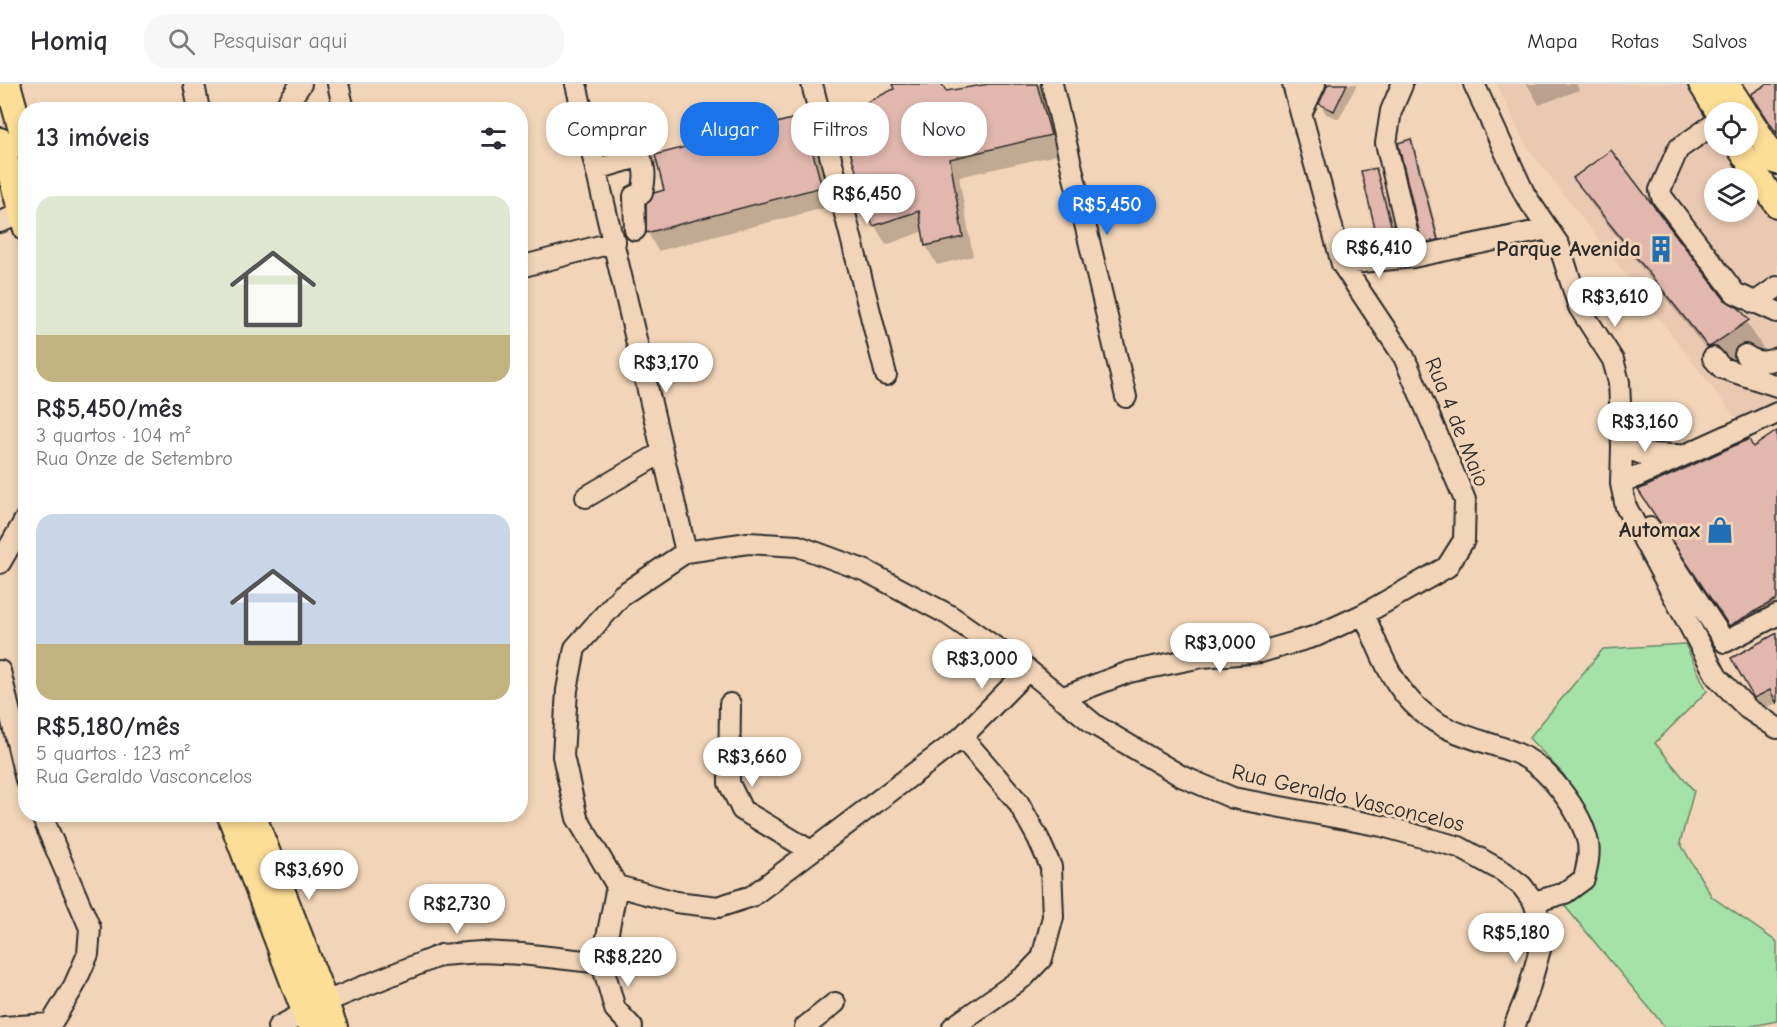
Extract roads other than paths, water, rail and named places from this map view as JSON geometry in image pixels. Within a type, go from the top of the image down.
[{"type":"main road","points":[[8,84],[18,120]]},
{"type":"main road","points":[[1701,84],[1712,102]]},
{"type":"main road","points":[[1727,84],[1738,102]]},
{"type":"main road","points":[[1758,133],[1777,162]]},
{"type":"main road","points":[[0,140],[15,209]]},
{"type":"main road","points":[[1745,156],[1777,205]]},
{"type":"main road","points":[[232,822],[313,1014],[335,1027]]},
{"type":"main road","points":[[255,822],[313,1014]]},
{"type":"street","points":[[194,84],[197,102]]},
{"type":"street","points":[[289,102],[301,84]]},
{"type":"street","points":[[338,84],[342,102]]},
{"type":"street","points":[[576,84],[615,242],[661,453],[686,552]]},
{"type":"street","points":[[812,84],[886,375]]},
{"type":"street","points":[[1052,84],[1126,397]]},
{"type":"street","name":"Rua 4 de Maio","points":[[1061,698],[1129,672],[1203,657],[1262,652],[1316,636],[1364,614],[1447,567],[1464,540],[1465,500],[1404,357],[1342,264],[1293,84]]},
{"type":"street","points":[[1301,114],[1316,84]]},
{"type":"street","points":[[1474,84],[1525,195],[1559,245],[1579,307],[1613,360],[1619,382],[1621,484],[1626,507],[1717,677],[1748,709],[1777,728]]},
{"type":"street","points":[[1402,85],[1390,111],[1386,143],[1413,257]]},
{"type":"street","points":[[1704,131],[1678,149],[1660,190],[1662,197],[1735,293],[1777,312]]},
{"type":"street","points":[[597,169],[635,158],[641,159],[645,168],[645,181],[642,193],[634,196],[635,230]]},
{"type":"street","points":[[1342,264],[1413,257],[1548,229]]},
{"type":"street","points":[[528,265],[615,242]]},
{"type":"street","points":[[1754,303],[1777,287]]},
{"type":"street","points":[[1745,356],[1755,362],[1777,358]]},
{"type":"street","points":[[1713,358],[1722,368],[1777,386]]},
{"type":"street","points":[[1621,484],[1777,413]]},
{"type":"street","points":[[1622,446],[1642,454],[1684,455]]},
{"type":"street","points":[[586,497],[661,453]]},
{"type":"street","points":[[1650,528],[1725,642],[1777,615]]},
{"type":"street","points":[[0,563],[18,532]]},
{"type":"street","name":"Rua Geraldo Vasconcelos","points":[[617,886],[577,818],[563,756],[567,690],[575,648],[622,595],[686,552],[748,543],[798,546],[866,571],[949,615],[1028,670],[1095,725],[1181,777],[1233,798],[1382,826],[1459,847],[1504,872],[1522,886],[1534,902],[1544,935],[1528,992],[1514,1027]]},
{"type":"street","points":[[1364,614],[1399,690],[1422,713],[1461,735],[1519,753],[1552,780],[1577,813],[1588,843],[1589,861],[1584,879],[1565,893],[1534,902]]},
{"type":"street","points":[[632,1027],[615,1010],[602,963],[617,886],[676,902],[718,907],[752,896],[962,737],[1028,670]]},
{"type":"street","points":[[0,671],[18,746]]},
{"type":"street","points":[[730,704],[729,783],[742,810],[811,851]]},
{"type":"street","points":[[953,1027],[1025,976],[1042,958],[1053,917],[1051,867],[1038,838],[1018,802],[962,737]]},
{"type":"street","points":[[2,1027],[49,1026],[74,986],[88,954],[90,928],[44,822]]},
{"type":"street","points":[[278,1027],[313,1014],[441,955],[481,952],[512,953],[602,963]]},
{"type":"street","points":[[805,1027],[835,1003]]},
{"type":"place","name":"Parque Avenida","points":[[1661,249]]},
{"type":"place","name":"Automax","points":[[1720,530]]}]
